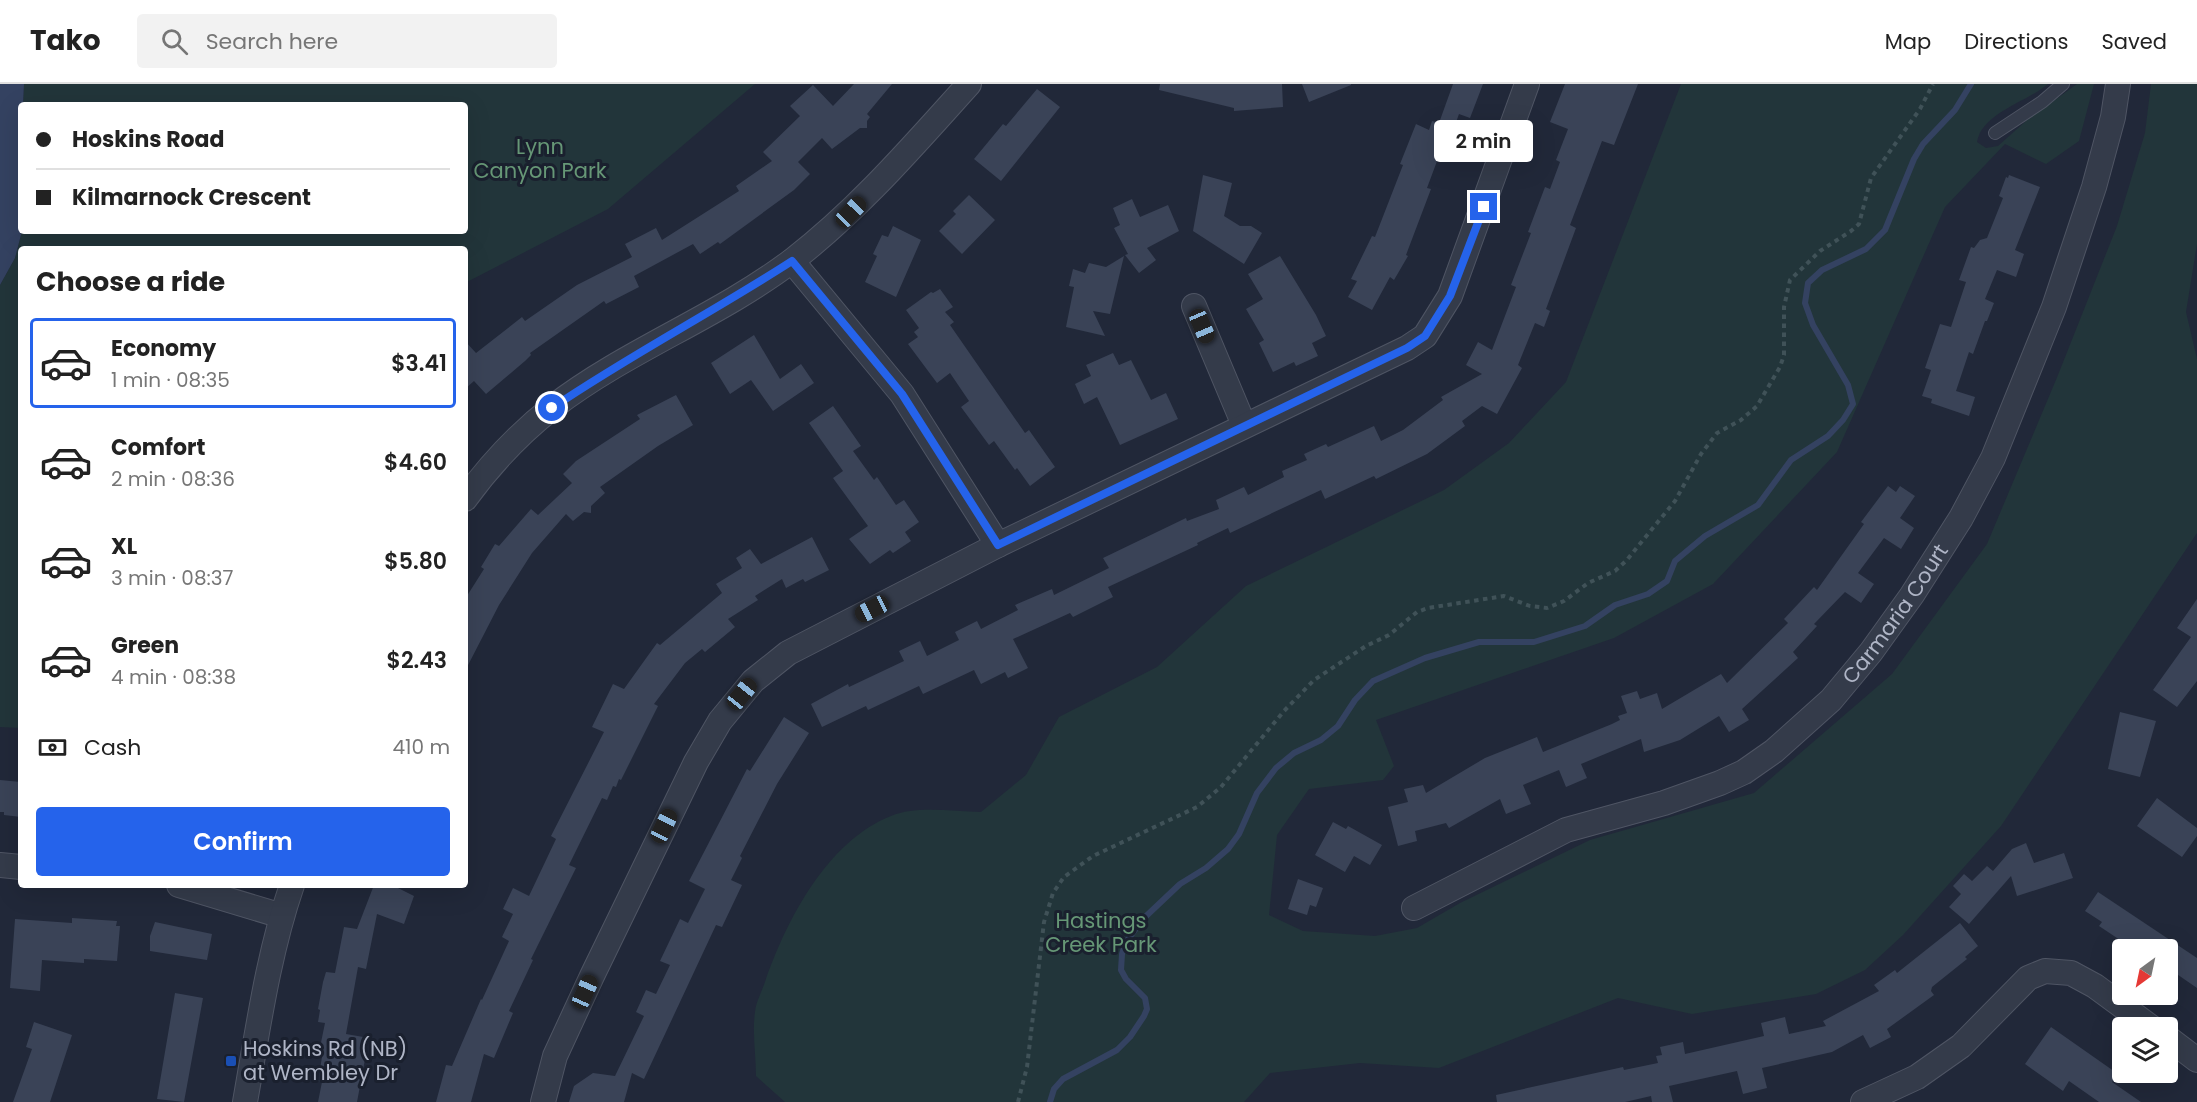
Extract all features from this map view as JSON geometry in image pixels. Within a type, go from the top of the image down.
[{"type":"street","points":[[468,495],[497,460],[552,408],[602,374],[724,304],[792,261],[851,212],[969,84]]},
{"type":"street","points":[[543,1102],[555,1056],[696,762],[720,721],[753,681],[788,653],[998,545],[1407,348],[1425,336],[1450,296],[1527,84]]},
{"type":"street","name":"Carmaria Court","points":[[1414,908],[1566,830],[1664,803],[1736,776],[1774,751],[1831,700],[1871,652],[1912,595],[1961,519],[1993,458],[2054,307],[2094,187],[2113,117],[2118,84]]},
{"type":"street","points":[[792,261],[902,394],[998,545]]},
{"type":"street","points":[[1194,306],[1244,425]]},
{"type":"street","points":[[0,866],[18,867]]},
{"type":"street","points":[[189,888],[282,916]]},
{"type":"street","points":[[245,1102],[263,999],[282,916],[291,888]]},
{"type":"street","points":[[1863,1102],[1917,1077],[1961,1046],[2028,978],[2045,971],[2071,973],[2095,986],[2137,1017]]},
{"type":"street","points":[[2178,1046],[2197,1060]]},
{"type":"lane","points":[[1995,133],[2042,102],[2063,84]]},
{"type":"path","points":[[1018,1102],[1027,1067],[1044,922],[1053,893],[1064,877],[1093,856],[1197,807],[1221,788],[1284,711],[1314,680],[1366,646],[1389,635],[1417,612],[1428,608],[1504,596],[1530,606],[1547,608],[1564,601],[1588,583],[1615,571],[1626,561],[1675,501],[1701,454],[1717,433],[1741,420],[1758,405],[1785,355],[1784,307],[1790,280],[1820,251],[1859,224],[1871,178],[1920,109],[1933,84]]},
{"type":"green space","name":"Lynn Canyon Park","points":[[24,84],[755,84],[608,209],[468,281],[468,246],[18,246],[21,234],[468,234],[468,102],[23,102]]},
{"type":"green space","name":"Hastings Creek Park","points":[[1681,84],[2048,84],[1987,123],[1977,142],[1986,148],[1998,146],[2026,121],[2077,84],[2094,84],[2079,141],[2046,164],[2005,144],[1945,207],[1837,452],[1713,584],[1614,638],[1376,720],[1394,766],[1383,780],[1309,789],[1277,835],[1269,915],[1303,931],[1375,936],[1417,928],[1460,903],[1590,840],[1754,793],[1892,674],[1987,544],[2117,226],[2145,133],[2151,84],[2197,84],[2197,244],[2186,312],[2197,359],[2197,533],[2001,826],[1903,935],[1865,970],[1816,994],[1692,1014],[1618,998],[1439,1068],[1360,1063],[1270,1073],[1244,1102],[785,1102],[756,1076],[755,1012],[774,958],[797,909],[812,885],[847,844],[868,828],[901,813],[924,810],[981,812],[1026,775],[1059,717],[1157,667],[1246,586],[1444,490],[1509,443],[1566,382]]},
{"type":"green space","name":"Lynn Canyon Park","points":[[18,246],[18,728],[0,727],[0,285],[15,258]]},
{"type":"water","points":[[0,84],[24,84],[23,102],[18,102],[18,234],[21,234],[15,258],[0,285]]},
{"type":"building","points":[[854,84],[892,84],[867,114],[870,117],[867,121],[867,128],[860,128],[832,149],[822,138],[798,162],[810,174],[794,190],[720,244],[718,242],[700,254],[693,244],[634,276],[639,287],[606,304],[604,301],[530,353],[531,355],[525,361],[486,394],[474,381],[468,386],[468,344],[476,353],[522,317],[525,321],[577,285],[632,257],[625,244],[656,228],[662,240],[739,191],[736,186],[772,161],[763,152],[800,116],[790,106],[813,85],[833,106]]},
{"type":"building","points":[[1160,84],[1282,84],[1283,107],[1234,111],[1234,108],[1159,90]]},
{"type":"building","points":[[1302,84],[1351,84],[1351,85],[1309,102]]},
{"type":"building","points":[[1453,84],[1483,84],[1470,118],[1459,114],[1450,139],[1446,137],[1427,188],[1431,189],[1406,255],[1408,256],[1394,280],[1390,277],[1372,310],[1348,297],[1357,281],[1351,279],[1372,236],[1375,237],[1416,124],[1429,130],[1432,121],[1439,123]]},
{"type":"building","points":[[1565,84],[1638,84],[1614,145],[1602,141],[1570,225],[1576,228],[1546,309],[1550,311],[1544,327],[1535,323],[1518,365],[1522,368],[1497,414],[1482,406],[1462,421],[1465,426],[1427,454],[1376,479],[1374,476],[1325,499],[1321,490],[1230,533],[1228,528],[1197,543],[1198,545],[1108,587],[1113,597],[1073,617],[1070,613],[1013,639],[1028,668],[1008,678],[1005,672],[981,684],[974,670],[923,694],[919,686],[868,710],[866,706],[822,727],[811,704],[848,684],[849,687],[904,661],[899,651],[920,641],[927,656],[959,640],[955,632],[977,621],[981,629],[1018,610],[1015,605],[1052,589],[1054,595],[1109,568],[1103,558],[1186,518],[1187,521],[1219,509],[1216,500],[1244,487],[1248,495],[1284,477],[1282,471],[1307,460],[1304,454],[1326,444],[1328,447],[1374,426],[1381,441],[1403,430],[1443,400],[1441,397],[1482,374],[1466,365],[1478,342],[1492,350],[1516,287],[1511,285],[1531,233],[1528,232],[1545,187],[1550,189],[1560,162],[1556,160],[1568,129],[1550,122]]},
{"type":"building","points":[[1037,89],[1060,107],[1001,181],[974,159],[1003,124],[1006,126]]},
{"type":"building","points":[[1203,175],[1232,183],[1224,216],[1240,226],[1251,226],[1262,233],[1244,264],[1193,231]]},
{"type":"building","points":[[2009,175],[2040,187],[2015,250],[2024,254],[2016,277],[1997,270],[1985,299],[1994,303],[1973,354],[1969,352],[1956,391],[1975,397],[1969,416],[1931,403],[1932,399],[1922,396],[1931,370],[1925,368],[1940,324],[1951,327],[1966,282],[1959,280],[1971,247],[1974,248],[1980,240],[1987,238],[2003,198],[1999,196],[2006,177],[2008,178]]},
{"type":"building","points":[[969,195],[995,220],[962,254],[939,231],[956,214],[953,211]]},
{"type":"building","points":[[1132,199],[1140,217],[1168,205],[1179,231],[1147,248],[1156,260],[1139,273],[1125,255],[1128,254],[1114,228],[1120,225],[1113,208]]},
{"type":"building","points":[[893,226],[921,240],[896,297],[865,282],[877,256],[873,254],[882,235],[888,237]]},
{"type":"building","points":[[1124,256],[1110,314],[1093,311],[1105,336],[1066,327],[1074,287],[1069,286],[1073,269],[1085,273],[1089,263],[1106,267]]},
{"type":"building","points":[[1280,256],[1326,336],[1312,343],[1318,356],[1296,366],[1294,362],[1273,372],[1259,343],[1264,340],[1246,309],[1263,299],[1248,274]]},
{"type":"building","points":[[940,289],[953,307],[945,312],[954,322],[950,325],[1025,433],[1029,430],[1055,467],[1030,486],[994,441],[989,445],[961,407],[969,401],[950,373],[937,383],[908,344],[918,337],[914,332],[919,328],[906,310],[931,292]]},
{"type":"building","points":[[754,335],[780,379],[801,364],[814,383],[773,411],[751,380],[730,394],[711,363]]},
{"type":"building","points":[[1113,353],[1119,365],[1131,360],[1151,400],[1166,393],[1178,419],[1120,445],[1097,397],[1084,404],[1075,384],[1091,376],[1086,365]]},
{"type":"building","points":[[676,395],[693,425],[658,446],[600,487],[605,493],[591,506],[591,513],[584,512],[573,521],[566,514],[532,553],[499,605],[468,665],[468,594],[484,569],[481,567],[495,544],[499,546],[531,509],[538,515],[572,483],[563,474],[576,461],[640,419],[637,415]]},
{"type":"building","points":[[833,406],[861,446],[853,451],[874,480],[877,477],[896,505],[904,500],[919,522],[905,532],[911,541],[893,553],[890,550],[870,564],[849,539],[868,526],[833,478],[843,471],[809,423]]},
{"type":"building","points":[[1888,486],[1896,492],[1900,486],[1915,496],[1900,518],[1914,528],[1901,549],[1884,538],[1858,573],[1874,584],[1861,603],[1845,592],[1814,624],[1817,626],[1793,652],[1798,658],[1742,709],[1749,720],[1729,732],[1719,716],[1680,740],[1644,752],[1641,739],[1581,764],[1587,778],[1566,787],[1559,770],[1523,785],[1531,804],[1506,814],[1500,799],[1449,828],[1446,823],[1415,831],[1417,841],[1398,846],[1388,807],[1408,802],[1404,789],[1423,785],[1426,793],[1485,758],[1537,737],[1543,752],[1612,724],[1620,720],[1618,716],[1627,713],[1621,696],[1637,691],[1640,699],[1657,693],[1662,709],[1721,674],[1727,683],[1788,623],[1784,619],[1814,587],[1817,590],[1864,524],[1861,522]]},
{"type":"building","points":[[812,537],[829,570],[805,582],[803,579],[786,588],[782,579],[755,596],[758,600],[728,619],[735,627],[705,652],[702,649],[685,663],[654,704],[658,706],[621,780],[619,779],[616,787],[613,786],[607,800],[602,798],[569,865],[576,868],[531,959],[533,960],[509,1011],[513,1013],[494,1058],[484,1054],[471,1102],[436,1102],[446,1065],[452,1066],[509,941],[502,937],[513,914],[503,909],[513,888],[529,896],[556,839],[551,836],[604,732],[592,727],[613,684],[624,689],[657,643],[660,645],[722,593],[716,584],[742,568],[736,558],[750,549],[761,564]]},
{"type":"building","points":[[2197,599],[2197,681],[2177,707],[2153,690],[2191,637],[2177,628]]},
{"type":"building","points":[[2120,712],[2156,721],[2140,777],[2108,769]]},
{"type":"building","points":[[784,717],[809,733],[777,784],[740,856],[742,858],[731,880],[742,885],[722,927],[716,925],[644,1079],[632,1073],[624,1102],[569,1102],[574,1086],[593,1073],[615,1076],[644,1016],[636,1012],[646,990],[656,994],[670,965],[660,961],[680,919],[688,923],[705,889],[689,881],[747,769],[750,771]]},
{"type":"building","points":[[0,780],[18,782],[18,817],[4,815],[4,812],[0,812]]},
{"type":"building","points":[[2157,798],[2197,828],[2197,836],[2182,857],[2137,826]]},
{"type":"building","points":[[1333,822],[1346,829],[1348,826],[1382,845],[1370,865],[1354,856],[1345,872],[1315,855]]},
{"type":"building","points":[[2026,843],[2034,863],[2064,853],[2073,878],[2017,896],[2011,876],[1969,924],[1949,907],[1961,894],[1953,886],[1964,874],[1972,881],[1987,866],[1993,871],[2012,849]]},
{"type":"building","points":[[1298,879],[1323,888],[1316,907],[1310,905],[1307,915],[1288,909]]},
{"type":"building","points":[[373,888],[398,888],[414,896],[404,924],[377,914],[366,969],[358,967],[346,1034],[369,1038],[357,1102],[318,1102],[322,1082],[318,1081],[322,1057],[318,1057],[325,1023],[318,1022],[320,1010],[318,1009],[323,982],[326,972],[335,973],[344,927],[357,929]]},
{"type":"building","points":[[2098,892],[2168,939],[2118,939],[2099,926],[2102,922],[2085,911]]},
{"type":"building","points":[[72,918],[117,921],[116,926],[120,926],[117,961],[84,959],[84,963],[42,960],[40,991],[10,988],[15,919],[72,923]]},
{"type":"building","points":[[155,922],[212,934],[207,960],[150,951],[150,936]]},
{"type":"building","points":[[1960,923],[1978,946],[1965,957],[1967,959],[1932,987],[1931,991],[1934,995],[1887,1029],[1891,1037],[1870,1048],[1863,1035],[1832,1052],[1762,1068],[1767,1088],[1743,1094],[1737,1071],[1669,1086],[1673,1102],[1652,1102],[1651,1096],[1625,1102],[1497,1102],[1496,1095],[1623,1067],[1624,1070],[1658,1063],[1656,1056],[1662,1055],[1660,1047],[1683,1042],[1685,1054],[1764,1036],[1761,1023],[1785,1017],[1789,1034],[1826,1026],[1823,1021],[1879,991],[1874,985],[1895,970],[1897,973]]},
{"type":"building","points":[[2178,945],[2197,958],[2197,988],[2178,975]]},
{"type":"building","points":[[175,993],[203,998],[184,1102],[157,1099]]},
{"type":"building","points":[[34,1022],[72,1035],[50,1102],[13,1102],[32,1049],[26,1047]]},
{"type":"building","points":[[2051,1027],[2112,1070],[2112,1083],[2141,1102],[2099,1102],[2069,1081],[2063,1091],[2025,1064]]},
{"type":"waterway","points":[[1050,1102],[1054,1089],[1063,1079],[1117,1050],[1130,1037],[1144,1016],[1147,1009],[1145,998],[1126,979],[1121,970],[1122,954],[1126,942],[1143,919],[1180,884],[1206,868],[1228,849],[1239,834],[1257,793],[1276,768],[1294,753],[1321,740],[1338,726],[1355,700],[1373,681],[1425,658],[1479,642],[1534,642],[1585,626],[1615,605],[1648,594],[1667,581],[1675,561],[1705,536],[1758,505],[1791,460],[1828,436],[1843,420],[1853,404],[1848,385],[1813,325],[1805,303],[1808,283],[1822,270],[1866,249],[1885,230],[1914,159],[1923,144],[1955,110],[1971,84]]},
{"type":"place","name":"Hoskins Rd (NB) at Wembley Dr","points":[[231,1061]]},
{"type":"route","points":[[552,408],[602,374],[724,304],[792,261],[902,394],[998,545],[1407,348],[1425,336],[1450,296],[1484,207]]}]
